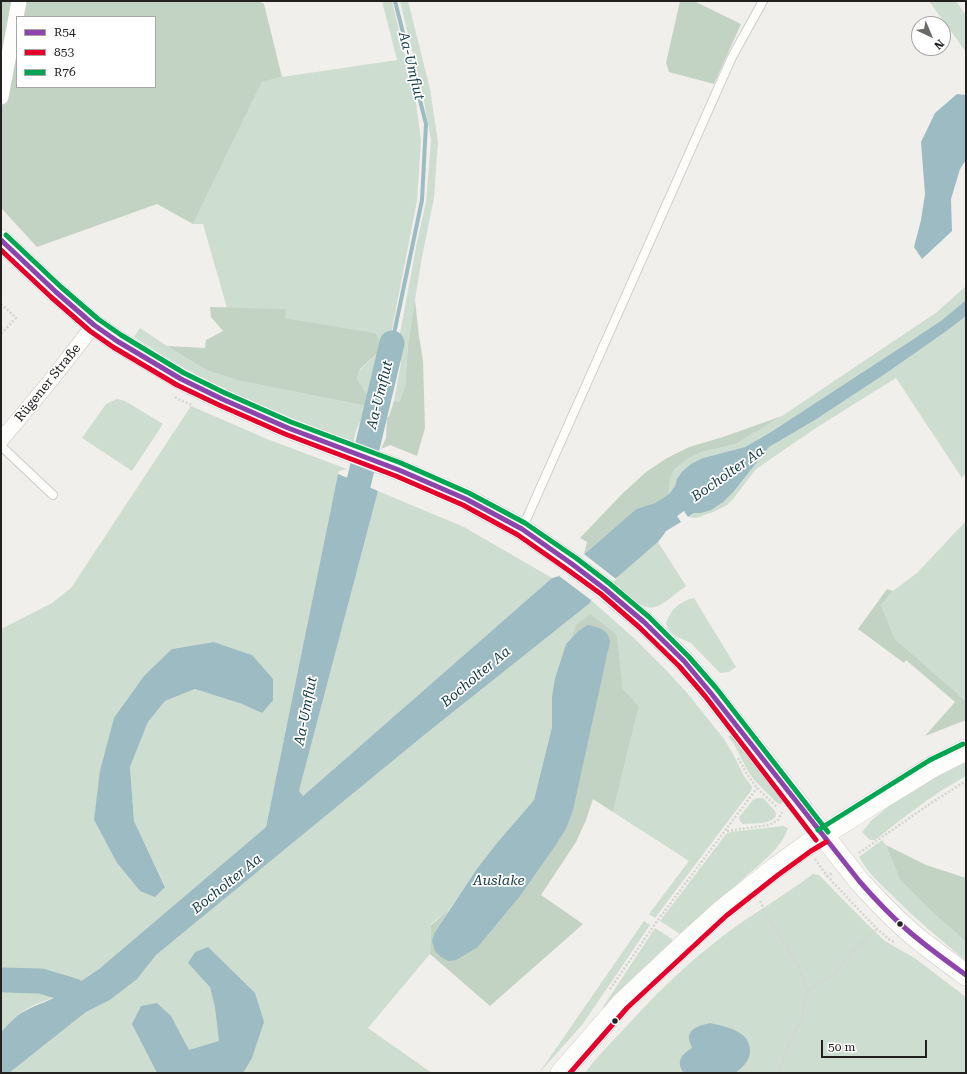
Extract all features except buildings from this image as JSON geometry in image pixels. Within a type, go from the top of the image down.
[{"type":"main road","points":[[1,240],[56,292],[94,325],[141,356],[181,379],[282,425],[399,470],[466,499],[522,529],[605,589],[651,628],[684,661],[710,692],[744,734],[814,840],[844,863],[876,900],[921,942],[966,975]]},
{"type":"main road","points":[[561,1073],[622,1003],[686,942],[752,886],[789,857],[814,840],[928,770],[966,750]]},
{"type":"street","points":[[16,16],[19,1]]},
{"type":"street","points":[[1,97],[16,17]]},
{"type":"street","name":"Rügener Straße","points":[[3,433],[48,384],[94,325]]},
{"type":"lane","points":[[522,529],[732,57],[763,1]]},
{"type":"lane","points":[[1,446],[53,495]]},
{"type":"path","points":[[1,304],[16,318],[1,334]]},
{"type":"path","points":[[738,756],[747,774],[757,788],[786,817]]},
{"type":"path","points":[[814,840],[827,876],[931,803],[966,781]]},
{"type":"path","points":[[606,994],[655,924],[757,788]]},
{"type":"path","points":[[726,831],[769,825],[778,820],[782,812]]},
{"type":"path","points":[[752,886],[769,920],[798,965],[807,991],[802,1017],[778,1073]]},
{"type":"path","points":[[807,991],[831,977],[855,949],[877,928]]},
{"type":"green space","points":[[1,1],[259,1],[264,4],[282,77],[262,82],[193,224],[157,204],[37,247],[1,208]]},
{"type":"green space","points":[[382,1],[392,1],[416,103],[421,140],[417,201],[389,344],[376,362],[369,397],[357,379],[360,370],[383,348],[376,333],[284,318],[285,309],[227,308],[203,224],[193,224],[262,82],[282,77],[397,60]]},
{"type":"green space","points":[[400,1],[408,1],[430,89],[438,142],[434,198],[422,257],[408,343],[405,387],[399,402],[394,401],[401,363],[398,344],[426,202],[431,140],[423,96]]},
{"type":"green space","points":[[680,1],[694,1],[741,24],[714,84],[669,72],[666,63]]},
{"type":"green space","points":[[929,1],[956,1],[966,15],[966,52],[951,31],[951,16],[940,16]]},
{"type":"green space","points":[[966,286],[966,300],[942,320],[771,432],[745,447],[703,458],[677,479],[675,486],[669,494],[670,479],[674,468],[687,459],[702,452],[736,444],[782,416],[937,312]]},
{"type":"green space","points":[[415,300],[423,361],[425,428],[417,456],[390,445],[381,449],[386,438],[387,418],[394,401],[399,402],[405,387],[408,344]]},
{"type":"green space","points":[[210,307],[286,309],[285,318],[376,333],[383,348],[360,369],[357,379],[369,397],[367,406],[240,381],[206,370],[167,346],[205,348],[206,340],[223,331],[211,317]]},
{"type":"green space","points":[[966,316],[966,473],[962,478],[896,378],[819,426],[756,469],[727,505],[696,518],[689,517],[694,513],[701,513],[735,490],[769,447],[815,420],[885,374]]},
{"type":"green space","points":[[140,328],[206,370],[240,381],[367,406],[356,431],[353,443],[252,401],[198,375],[134,337]]},
{"type":"green space","points":[[117,399],[125,401],[163,424],[132,471],[82,438],[106,404]]},
{"type":"green space","points":[[191,406],[267,439],[347,469],[339,471],[338,474],[266,827],[99,969],[75,985],[45,972],[1,968],[1,629],[52,603],[71,588]],"holes":[[[214,642],[252,655],[262,713],[242,704],[195,689],[165,701],[148,722],[130,767],[134,821],[165,886],[140,891],[117,863],[94,820],[172,649]]]},
{"type":"green space","points":[[782,416],[736,444],[702,452],[687,459],[674,469],[670,479],[669,494],[655,503],[636,509],[584,554],[587,542],[580,538],[622,494],[646,472],[667,458],[689,447],[723,437]]},
{"type":"green space","points":[[378,491],[464,527],[552,578],[303,796],[299,791]]},
{"type":"green space","points":[[966,521],[966,701],[895,639],[881,605],[893,591],[917,573]]},
{"type":"green space","points":[[658,542],[686,586],[658,606],[645,607],[628,596],[613,582]]},
{"type":"green space","points":[[887,589],[893,591],[881,605],[895,639],[966,701],[966,720],[925,736],[955,702],[906,660],[904,663],[858,629]]},
{"type":"green space","points":[[694,598],[736,667],[729,672],[720,673],[691,643],[675,636],[668,629],[666,623],[673,610],[684,601]]},
{"type":"green space","points":[[591,600],[637,641],[688,694],[724,739],[744,776],[752,787],[751,791],[655,918],[649,914],[689,861],[613,812],[639,706],[623,689],[617,635],[575,626],[572,637],[566,644],[555,678],[552,696],[552,727],[534,800],[496,844],[476,870],[449,910],[431,924],[430,954],[368,1028],[432,1073],[9,1073],[86,1012],[110,1000],[136,979],[156,955],[428,732],[590,603]]},
{"type":"green space","points":[[590,614],[617,635],[623,689],[639,706],[613,812],[593,799],[586,820],[576,842],[541,895],[583,924],[490,1006],[430,954],[431,925],[449,910],[435,932],[478,947],[521,895],[566,829],[610,640],[606,632],[577,632],[572,637],[575,626]]},
{"type":"green space","points":[[728,736],[733,736],[784,802],[780,804],[776,802],[755,781]]},
{"type":"green space","points":[[966,757],[966,776],[930,798],[875,840],[870,840],[862,832],[872,820],[888,807],[909,792]]},
{"type":"green space","points":[[763,798],[775,811],[776,815],[767,822],[743,824],[739,817],[753,800]]},
{"type":"green space","points":[[783,826],[788,828],[785,836],[775,850],[686,932],[680,934],[660,921],[726,834],[730,832]]},
{"type":"green space","points":[[882,840],[886,845],[900,880],[931,911],[966,942],[966,961],[927,928],[865,867],[859,857]]},
{"type":"green space","points":[[886,845],[926,865],[966,878],[966,942],[931,911],[900,880]]},
{"type":"green space","points":[[813,874],[819,875],[885,941],[916,959],[966,997],[966,1073],[587,1073],[586,1071],[595,1060],[656,995],[690,963],[737,926]]},
{"type":"green space","points":[[644,921],[650,925],[582,1025],[539,1073]]},
{"type":"green space","points":[[655,928],[672,939],[673,945],[607,1011],[603,1007]]},
{"type":"green space","points":[[62,992],[52,998],[32,1006],[19,1014],[1,1032],[1,993]]},
{"type":"water","points":[[957,94],[966,95],[966,160],[960,169],[951,199],[952,231],[922,259],[914,247],[921,220],[925,194],[921,142],[935,113]]},
{"type":"water","name":"Bocholter Aa","points":[[966,300],[966,316],[885,374],[815,420],[769,447],[735,490],[723,502],[711,510],[701,513],[694,513],[688,517],[684,511],[677,516],[681,522],[666,531],[658,542],[591,600],[590,603],[428,732],[156,955],[137,979],[110,1000],[86,1012],[9,1073],[1,1073],[1,1032],[18,1015],[62,993],[36,993],[45,972],[75,985],[99,969],[266,827],[338,474],[378,491],[299,791],[303,796],[552,578],[559,576],[636,509],[655,503],[669,494],[682,472],[691,464],[703,458],[745,447],[771,432],[942,320]]},
{"type":"water","name":"Auslake","points":[[587,625],[594,626],[605,631],[609,637],[610,643],[573,810],[566,829],[521,895],[478,947],[456,960],[448,961],[435,951],[432,941],[435,932],[476,870],[534,800],[552,727],[552,696],[555,678],[566,644],[577,632]]},
{"type":"water","points":[[214,642],[252,655],[273,679],[273,700],[262,713],[242,704],[195,689],[165,701],[148,722],[130,767],[134,821],[165,887],[155,897],[140,891],[117,863],[94,820],[100,771],[114,718],[144,676],[172,649]]},
{"type":"water","points":[[208,947],[255,993],[264,1022],[252,1058],[243,1073],[157,1073],[132,1024],[141,1006],[157,1003],[171,1016],[189,1050],[219,1041],[215,1007],[210,987],[188,963],[195,952]]},
{"type":"water","points":[[710,1023],[729,1028],[746,1038],[750,1051],[747,1061],[735,1073],[684,1073],[681,1069],[680,1062],[685,1053],[692,1048],[689,1039],[691,1031],[697,1027]]},
{"type":"pier","points":[[584,554],[616,579],[591,600],[559,576]]},
{"type":"waterway","name":"Aa-Umflut","points":[[392,343],[422,200],[426,124],[395,1]]},
{"type":"waterway","name":"Aa-Umflut","points":[[351,515],[392,343]]},
{"type":"waterway","points":[[1,980],[41,981],[74,991]]},
{"type":"transit line","name":"R76","points":[[6,235],[61,287],[98,319],[121,335],[184,373],[291,422],[401,463],[469,493],[525,523],[576,558],[649,617],[689,657],[716,688],[828,832]]},
{"type":"transit line","name":"R54","points":[[1,240],[56,292],[94,325],[117,341],[181,379],[288,428],[399,470],[466,499],[522,529],[605,589],[644,622],[684,661],[860,882],[876,900],[912,934],[966,975]]},
{"type":"transit line","name":"853","points":[[1,250],[90,331],[113,347],[177,385],[285,434],[396,476],[463,505],[518,535],[568,570],[601,594],[639,627],[679,666],[705,696],[816,840]]},
{"type":"transit line","name":"R76","points":[[818,830],[930,760],[963,744]]},
{"type":"transit line","name":"853","points":[[570,1073],[627,1008],[726,916],[778,875],[826,842]]}]
